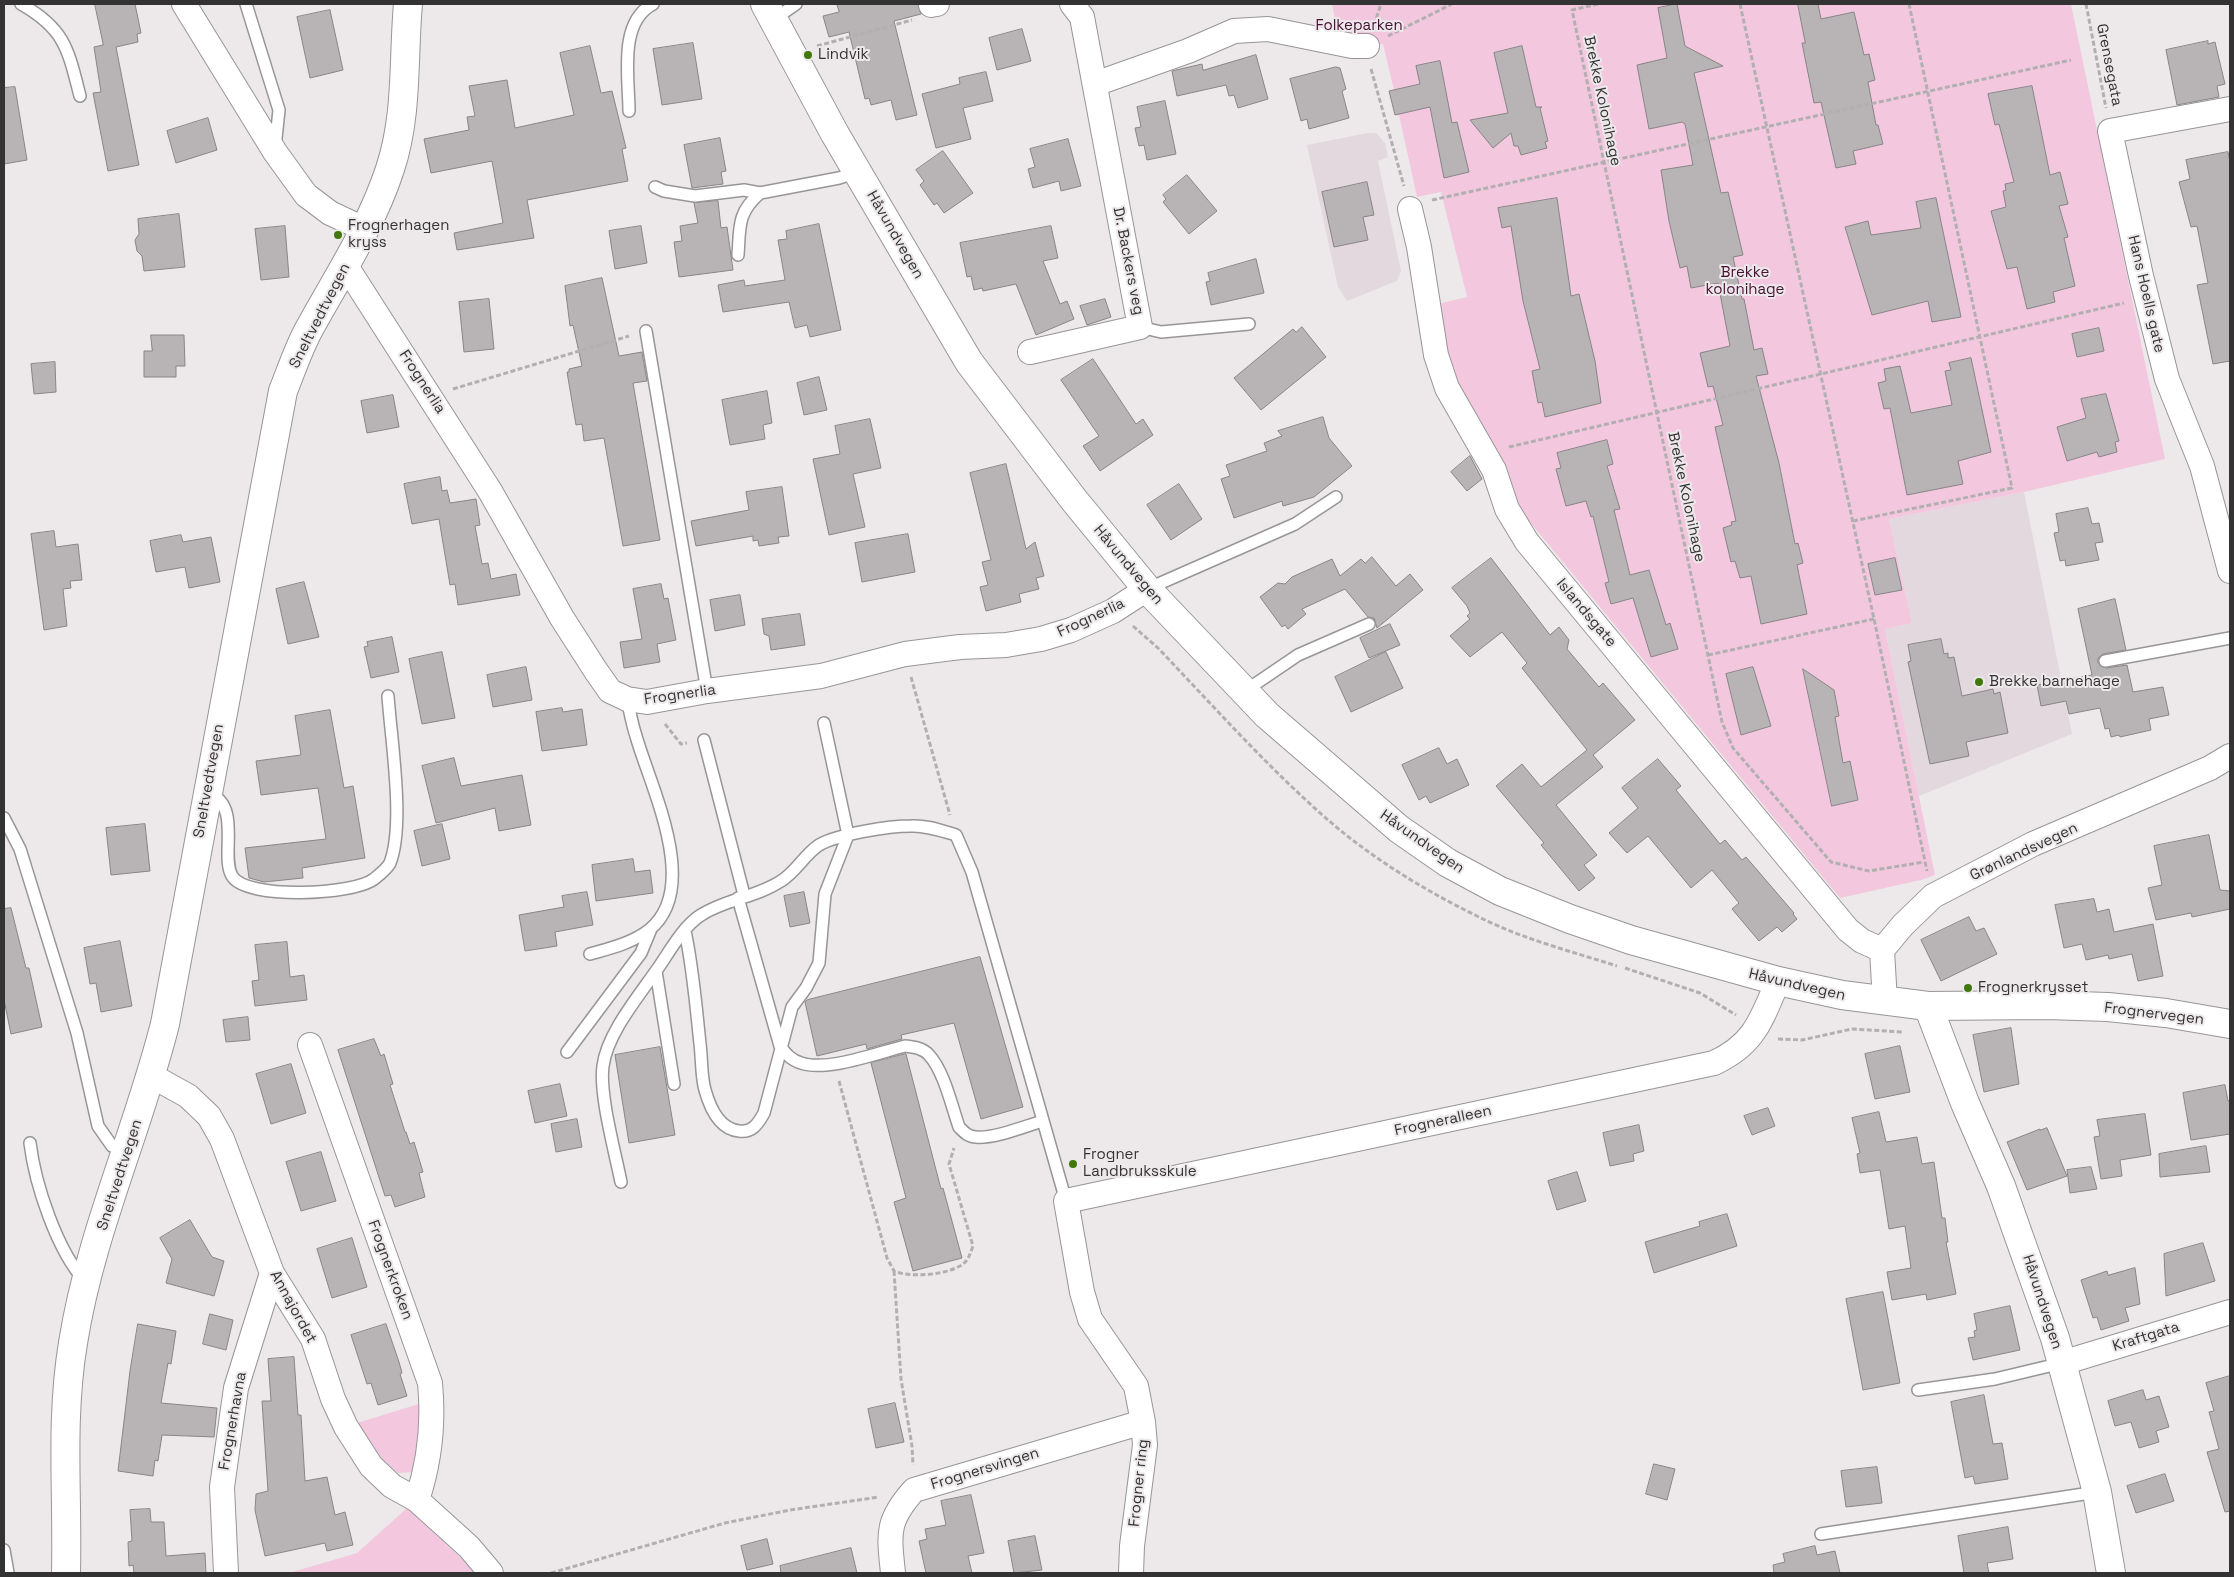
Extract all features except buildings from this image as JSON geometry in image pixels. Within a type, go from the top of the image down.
[{"type":"main road","name":"Sneltvedtvegen","points":[[66,1573],[65,1410],[73,1343],[86,1282],[152,1076],[165,1024],[283,391],[308,332],[346,266],[381,194],[398,138],[406,85],[408,4]]},
{"type":"main road","name":"Håvundvegen","points":[[769,12],[857,172],[969,362],[1074,500],[1147,589],[1281,728],[1353,791],[1399,829],[1448,863],[1500,891],[1570,919],[1632,940],[1778,982],[1866,1000],[1928,1006],[2001,1186],[2062,1363],[2097,1492],[2111,1573]]},
{"type":"main road","name":"Frognervegen","points":[[1928,1006],[2047,1005],[2108,1008],[2166,1013],[2230,1024]]},
{"type":"street","points":[[184,4],[203,38],[275,152],[306,196],[330,213],[364,229]]},
{"type":"street","name":"Dr. Backers veg","points":[[1030,352],[1140,327],[1082,17],[1072,4]]},
{"type":"street","points":[[1095,84],[1188,51],[1234,31],[1268,29],[1352,46],[1367,46]]},
{"type":"street","points":[[2110,131],[2230,109]]},
{"type":"street","name":"Hans Hoells gate","points":[[2110,131],[2146,298],[2167,379],[2202,466],[2230,571]]},
{"type":"street","name":"Islandsgate","points":[[1410,209],[1419,247],[1436,355],[1447,388],[1494,470],[1506,509],[1527,542],[1848,930],[1862,941],[1882,950]]},
{"type":"street","name":"Frognerlia","points":[[346,266],[431,396],[596,671],[610,691],[637,701],[821,676],[905,654],[960,647],[1006,645],[1041,639],[1071,630],[1113,611],[1147,589]]},
{"type":"street","name":"Grønlandsvegen","points":[[1882,950],[1902,925],[1933,896],[2034,844],[2210,768],[2230,756]]},
{"type":"street","points":[[1882,950],[1885,1002]]},
{"type":"street","name":"Frogneralleen","points":[[1066,1201],[1714,1063],[1733,1055],[1757,1030],[1778,982]]},
{"type":"street","name":"Frognerkroken","points":[[310,1045],[430,1383],[432,1435],[427,1471],[417,1500]]},
{"type":"street","name":"Annajordet","points":[[152,1076],[188,1096],[209,1116],[222,1139],[272,1272],[313,1339],[333,1399],[346,1427],[371,1466],[392,1486],[417,1500],[469,1547],[491,1573]]},
{"type":"street","name":"Frogner ring","points":[[1066,1201],[1082,1292],[1090,1319],[1136,1386],[1143,1422],[1145,1445],[1132,1546],[1131,1573]]},
{"type":"street","name":"Frognerhavna","points":[[226,1573],[222,1487],[236,1388],[272,1272]]},
{"type":"street","name":"Kraftgata","points":[[2062,1363],[2230,1312]]},
{"type":"street","name":"Frognersvingen","points":[[893,1573],[889,1538],[892,1524],[898,1508],[914,1490],[1143,1422]]},
{"type":"lane","points":[[21,4],[40,15],[55,29],[70,57],[80,96]]},
{"type":"lane","points":[[246,4],[279,110],[275,152]]},
{"type":"lane","points":[[629,110],[628,57],[632,29],[637,16],[653,4]]},
{"type":"lane","points":[[769,12],[796,4]]},
{"type":"lane","points":[[655,187],[695,196],[744,190],[760,193],[839,178],[857,172]]},
{"type":"lane","points":[[738,255],[740,219],[746,205],[760,193]]},
{"type":"lane","points":[[1140,327],[1161,332],[1249,324]]},
{"type":"lane","points":[[646,330],[707,691]]},
{"type":"lane","points":[[1147,589],[1295,524],[1336,497]]},
{"type":"lane","points":[[1244,691],[1298,655],[1369,624]]},
{"type":"lane","points":[[2105,661],[2230,638]]},
{"type":"lane","points":[[208,792],[217,796],[225,807],[231,873],[241,885],[278,892],[329,892],[372,881],[389,865],[397,832],[388,696]]},
{"type":"lane","points":[[567,1052],[640,953],[651,929],[667,907],[671,889],[672,861],[658,796],[636,736],[637,701]]},
{"type":"lane","points":[[685,931],[690,956],[705,1090],[715,1115],[724,1126],[742,1132],[751,1130],[758,1124],[764,1113],[780,1046],[792,1007],[806,988],[819,963],[825,894],[848,836],[824,723]]},
{"type":"lane","points":[[704,740],[741,897],[780,1046],[789,1058],[800,1064],[818,1066],[905,1046],[917,1047],[929,1055],[938,1069],[959,1127],[965,1134],[975,1137],[986,1136],[1043,1121]]},
{"type":"lane","points":[[4,818],[20,849],[72,1014],[98,1126],[112,1146],[126,1154]]},
{"type":"lane","points":[[621,1182],[604,1088],[603,1066],[608,1047],[617,1030],[685,931],[699,917],[741,897],[768,889],[784,880],[806,855],[821,844],[848,836],[913,826],[956,835],[972,872],[1066,1201]]},
{"type":"lane","points":[[590,954],[628,943],[651,929]]},
{"type":"lane","points":[[656,971],[674,1084]]},
{"type":"lane","points":[[30,1143],[32,1160],[56,1235],[70,1263],[86,1282]]},
{"type":"lane","points":[[1918,1390],[1995,1378],[2062,1363]]},
{"type":"lane","points":[[1821,1534],[2097,1492]]},
{"type":"lane","points":[[4,1550],[8,1573]]},
{"type":"path","points":[[791,53],[922,18],[934,4]]},
{"type":"path","points":[[1452,4],[1367,46],[1377,95],[1410,209],[1442,197],[2071,60]]},
{"type":"path","name":"Brekke Kolonihage","points":[[1598,4],[1572,10],[1722,722],[1733,748],[1831,862],[1869,871],[1924,862]]},
{"type":"path","points":[[1740,4],[1853,521],[1924,862],[1933,896]]},
{"type":"path","points":[[1853,521],[2012,488],[1909,4]]},
{"type":"path","name":"Grensegata","points":[[2086,4],[2110,131]]},
{"type":"path","points":[[1484,452],[2146,298]]},
{"type":"path","points":[[431,396],[646,330]]},
{"type":"path","points":[[1708,655],[1874,619]]},
{"type":"path","points":[[905,654],[956,835]]},
{"type":"path","points":[[637,701],[681,744],[704,740]]},
{"type":"path","points":[[1757,1030],[1780,1040],[1790,1041],[1852,1029],[1939,1035]]},
{"type":"path","points":[[551,1573],[724,1523],[790,1510],[914,1490],[912,1446],[901,1379],[894,1271],[888,1258],[834,1063]]},
{"type":"path","points":[[894,1271],[916,1277],[960,1266],[968,1259],[972,1246],[949,1164],[952,1151],[965,1134]]},
{"type":"shaded area","points":[[1376,133],[1385,143],[1388,157],[1378,161],[1401,271],[1397,281],[1347,301],[1338,287],[1307,145]]},
{"type":"shaded area","name":"Brekke barnehage","points":[[2024,492],[2072,734],[1919,796],[1885,629],[1912,623],[1889,519]]},
{"type":"green space","name":"Brekke kolonihage","points":[[1332,4],[2071,4],[2165,459],[2024,492],[1889,519],[1912,623],[1885,629],[1935,875],[1921,880],[1840,898],[1520,510],[1496,450],[1458,387],[1448,354],[1438,304],[1467,297],[1441,192],[1417,197],[1399,115],[1395,115],[1389,91],[1394,90],[1383,44],[1341,52]]},
{"type":"green space","points":[[422,1403],[415,1472],[398,1473],[376,1454],[357,1423]]},
{"type":"green space","points":[[407,1508],[477,1573],[289,1573],[357,1553]]},
{"type":"place","name":"Lindvik","points":[[808,55]]},
{"type":"place","name":"Frognerhagen kryss","points":[[338,235]]},
{"type":"place","name":"Brekke barnehage","points":[[1979,682]]},
{"type":"place","name":"Frognerkrysset","points":[[1968,988]]},
{"type":"place","name":"Frogner Landbruksskule","points":[[1073,1164]]},
{"type":"park label","name":"Folkeparken","points":[[1359,26]]}]
